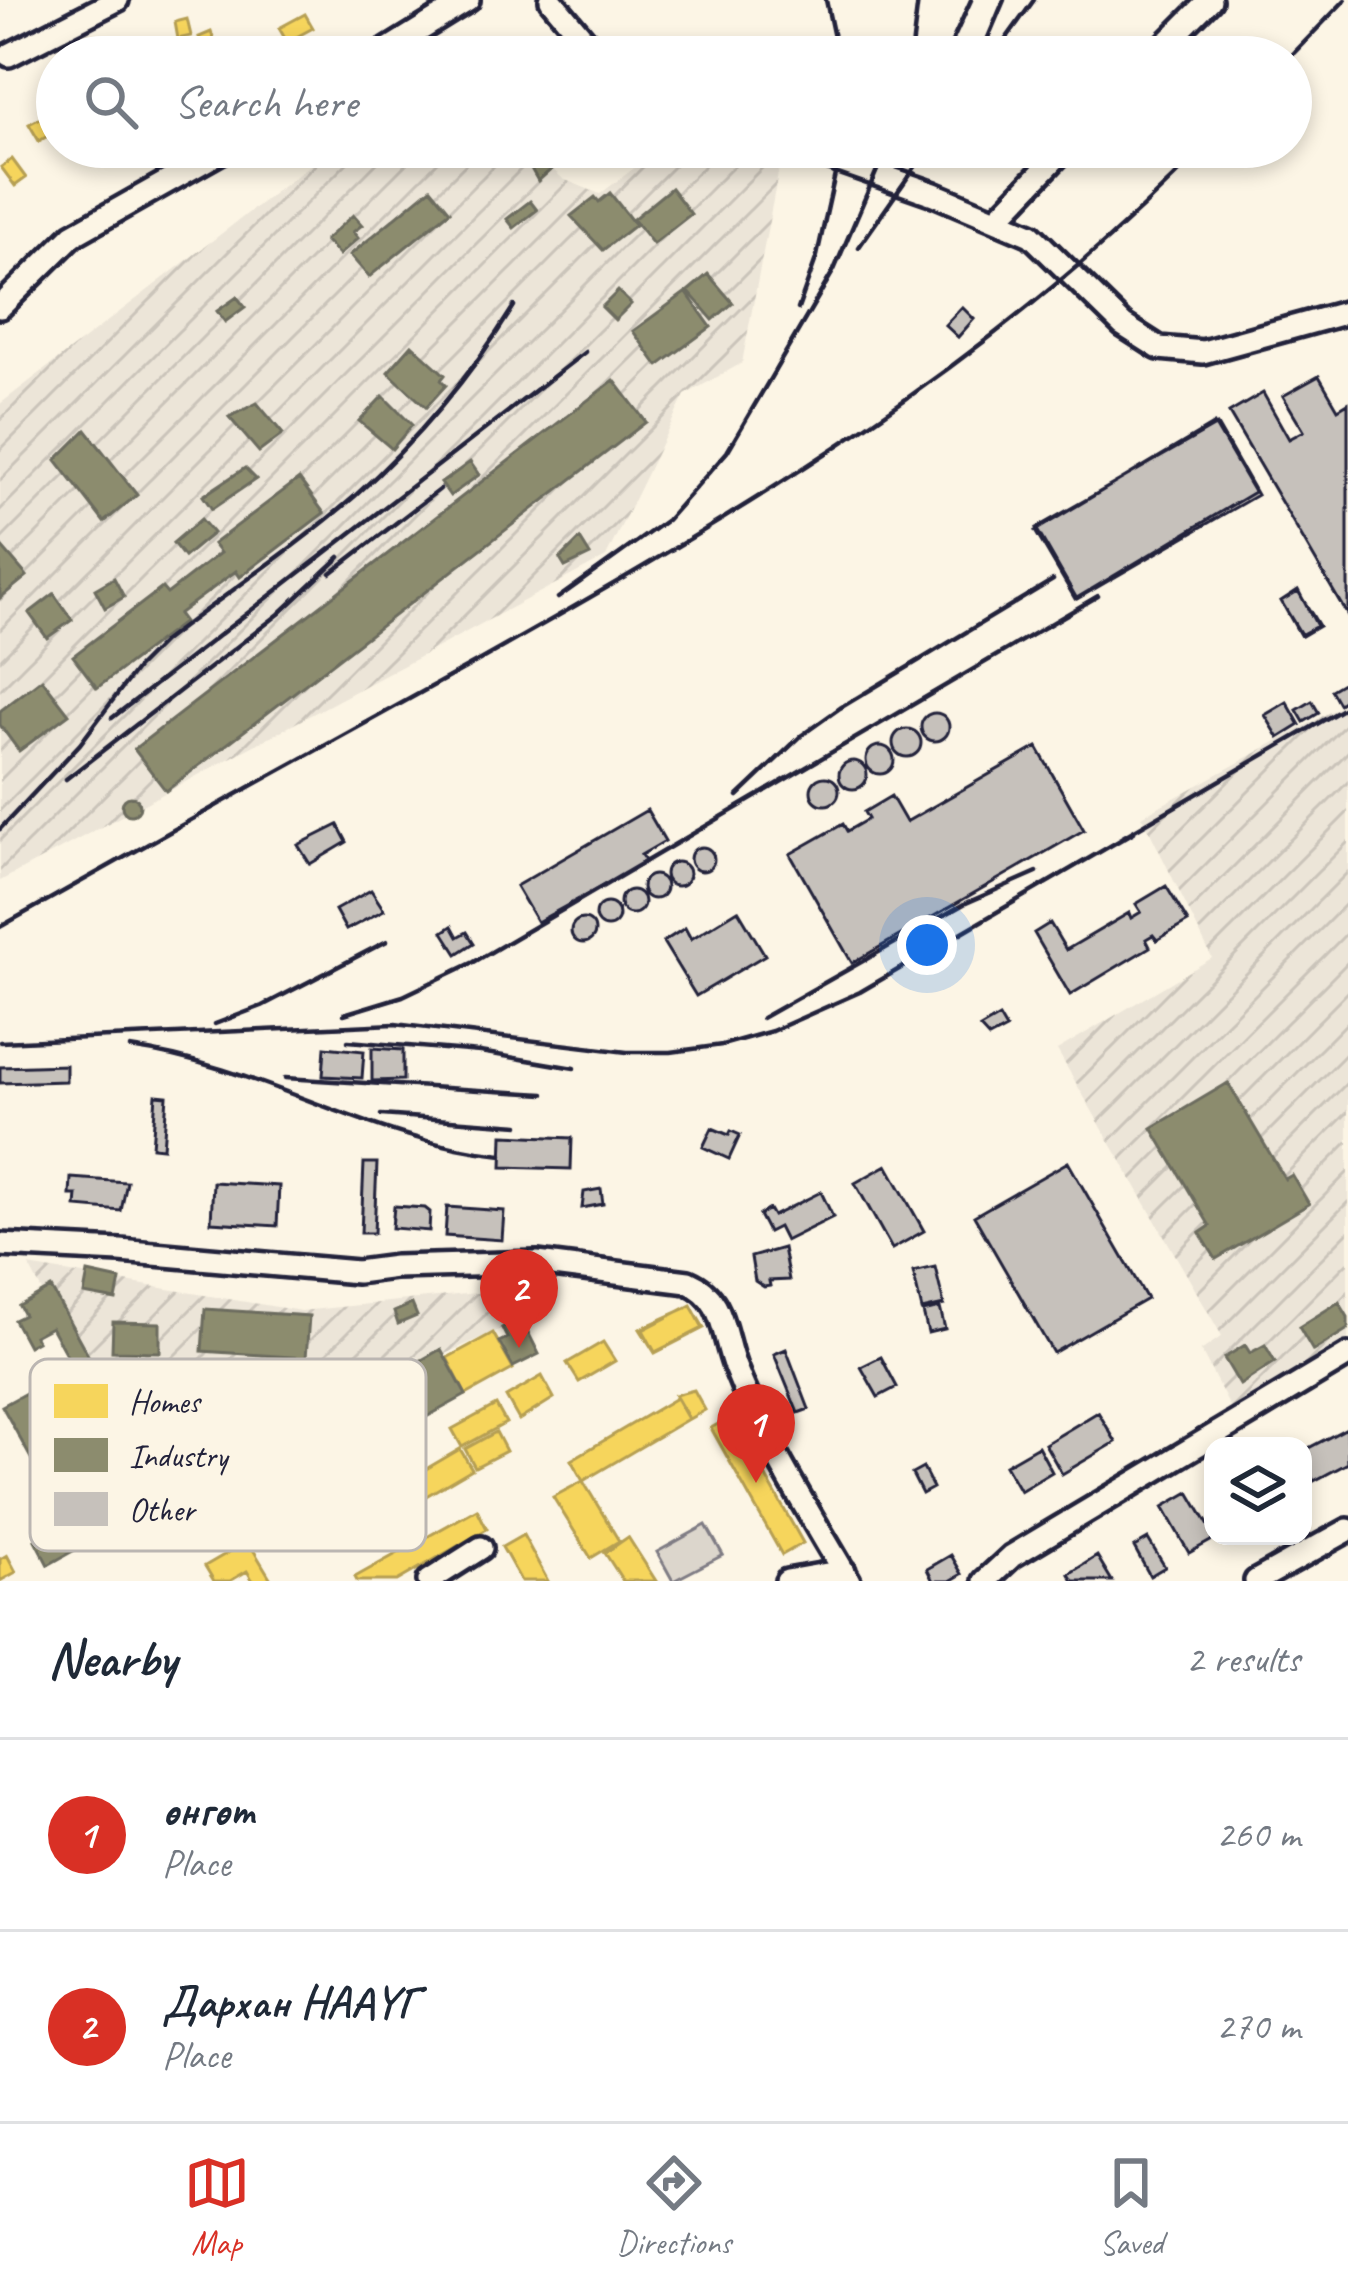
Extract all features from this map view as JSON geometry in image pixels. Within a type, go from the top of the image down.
[{"type":"street","points":[[48,36],[117,0]]},
{"type":"street","points":[[551,0],[581,36]]},
{"type":"street","points":[[1174,36],[1210,0]]},
{"type":"street","points":[[408,36],[462,1]]},
{"type":"street","points":[[9,56],[36,42]]},
{"type":"street","points":[[0,307],[73,235],[192,168]]},
{"type":"street","points":[[856,168],[1030,235],[1123,325],[1159,348],[1203,352],[1348,312]]},
{"type":"street","points":[[996,220],[1046,168]]},
{"type":"street","points":[[0,1245],[357,1272],[537,1263],[688,1282],[704,1289],[717,1303],[746,1393],[846,1576],[787,1581]]},
{"type":"street","points":[[985,1581],[1012,1556],[1348,1355]]},
{"type":"street","points":[[1256,1581],[1348,1529]]},
{"type":"street","points":[[429,1581],[481,1548]]},
{"type":"shaded area","points":[[307,168],[551,168],[563,179],[600,194],[634,168],[779,168],[742,363],[685,395],[606,557],[0,881],[0,404]]},
{"type":"shaded area","points":[[1348,702],[1348,1339],[1231,1409],[1201,1351],[1222,1336],[1057,1050],[1212,958],[1142,816]]},
{"type":"shaded area","points":[[29,1266],[301,1311],[505,1290],[527,1317],[426,1363],[77,1359]]},
{"type":"shaded area","points":[[706,1525],[723,1555],[673,1581],[657,1552]]},
{"type":"building: Homes","points":[[305,14],[313,28],[298,36],[284,36],[279,28]]},
{"type":"building: Homes","points":[[187,19],[191,36],[177,36],[175,22]]},
{"type":"building: Homes","points":[[12,159],[26,178],[15,186],[1,167]]},
{"type":"building: Homes","points":[[691,1305],[703,1328],[655,1352],[643,1330]]},
{"type":"building: Homes","points":[[691,1306],[704,1328],[655,1353],[640,1329]]},
{"type":"building: Homes","points":[[493,1333],[513,1369],[466,1395],[447,1358]]},
{"type":"building: Homes","points":[[603,1342],[615,1361],[579,1382],[567,1363]]},
{"type":"building: Homes","points":[[542,1376],[554,1398],[519,1420],[506,1397]]},
{"type":"building: Homes","points":[[694,1390],[705,1410],[689,1419],[675,1395]]},
{"type":"building: Homes","points":[[676,1398],[688,1419],[583,1481],[571,1460]]},
{"type":"building: Homes","points":[[496,1405],[506,1423],[462,1447],[452,1429]]},
{"type":"building: Homes","points":[[732,1416],[803,1543],[782,1555],[711,1428]]},
{"type":"building: Homes","points":[[496,1432],[506,1451],[475,1467],[465,1449]]},
{"type":"building: Homes","points":[[460,1449],[472,1469],[426,1496],[426,1469]]},
{"type":"building: Homes","points":[[583,1481],[619,1541],[591,1558],[553,1497]]},
{"type":"building: Homes","points":[[477,1509],[487,1529],[397,1581],[357,1581],[355,1577],[402,1551],[426,1551],[426,1537]]},
{"type":"building: Homes","points":[[523,1535],[548,1581],[521,1581],[502,1547]]},
{"type":"building: Homes","points":[[628,1537],[656,1581],[623,1581],[605,1553]]},
{"type":"building: Homes","points":[[231,1551],[254,1551],[272,1581],[253,1581],[247,1571],[230,1581],[214,1581],[205,1566]]},
{"type":"building: Homes","points":[[7,1555],[16,1572],[0,1581],[0,1559]]},
{"type":"building: Industry","points":[[531,168],[553,168],[538,181]]},
{"type":"building: Industry","points":[[431,188],[450,211],[369,277],[350,255]]},
{"type":"building: Industry","points":[[671,188],[691,214],[653,244],[633,219]]},
{"type":"building: Industry","points":[[610,193],[635,225],[603,250],[571,216],[595,197],[599,202]]},
{"type":"building: Industry","points":[[530,201],[537,210],[514,228],[507,219]]},
{"type":"building: Industry","points":[[353,215],[362,225],[353,232],[358,238],[339,255],[325,240]]},
{"type":"building: Industry","points":[[708,274],[733,303],[713,320],[688,291]]},
{"type":"building: Industry","points":[[618,291],[631,304],[615,320],[602,307]]},
{"type":"building: Industry","points":[[686,292],[711,327],[658,366],[633,331]]},
{"type":"building: Industry","points":[[237,297],[245,307],[225,322],[217,311]]},
{"type":"building: Industry","points":[[412,345],[445,375],[441,380],[446,385],[426,407],[388,372]]},
{"type":"building: Industry","points":[[614,380],[646,422],[166,791],[134,749]]},
{"type":"building: Industry","points":[[383,396],[412,425],[392,449],[359,421]]},
{"type":"building: Industry","points":[[257,403],[283,434],[259,452],[229,417]]},
{"type":"building: Industry","points":[[86,430],[137,495],[104,522],[56,460]]},
{"type":"building: Industry","points":[[470,462],[479,475],[450,496],[441,483]]},
{"type":"building: Industry","points":[[245,468],[256,479],[212,509],[203,496]]},
{"type":"building: Industry","points":[[299,479],[324,513],[240,577],[236,571],[178,614],[184,622],[97,688],[73,656],[162,588],[167,594],[220,553],[213,544]]},
{"type":"building: Industry","points":[[201,519],[213,533],[184,557],[173,543]]},
{"type":"building: Industry","points":[[580,539],[590,555],[565,567],[560,559]]},
{"type":"building: Industry","points":[[0,545],[27,576],[0,598]]},
{"type":"building: Industry","points":[[114,578],[124,597],[105,608],[95,589]]},
{"type":"building: Industry","points":[[54,594],[72,620],[47,638],[29,613]]},
{"type":"building: Industry","points":[[42,679],[69,714],[19,751],[0,725],[0,711]]},
{"type":"building: Industry","points":[[131,797],[140,806],[131,815],[122,806]]},
{"type":"building: Industry","points":[[1228,1083],[1285,1179],[1292,1175],[1309,1204],[1216,1259],[1200,1233],[1210,1226],[1152,1128]]},
{"type":"building: Industry","points":[[88,1273],[120,1280],[116,1300],[84,1294]]},
{"type":"building: Industry","points":[[51,1288],[90,1359],[69,1359],[51,1327],[34,1336],[37,1341],[28,1346],[14,1320],[24,1315],[19,1306]]},
{"type":"building: Industry","points":[[1339,1302],[1348,1317],[1348,1329],[1313,1351],[1299,1327]]},
{"type":"building: Industry","points":[[412,1304],[417,1316],[398,1324],[394,1312]]},
{"type":"building: Industry","points":[[205,1309],[309,1316],[306,1358],[202,1351]]},
{"type":"building: Industry","points":[[515,1321],[521,1331],[526,1328],[539,1354],[513,1367],[499,1342],[507,1338],[502,1328]]},
{"type":"building: Industry","points":[[113,1322],[160,1323],[160,1352],[112,1351]]},
{"type":"building: Industry","points":[[1245,1345],[1250,1353],[1265,1345],[1275,1362],[1240,1385],[1224,1358]]},
{"type":"building: Industry","points":[[441,1349],[466,1395],[426,1417],[426,1359]]},
{"type":"building: Industry","points":[[30,1391],[30,1457],[2,1406]]},
{"type":"building: Industry","points":[[41,1551],[73,1551],[48,1565]]},
{"type":"building: Other","points":[[962,307],[974,319],[958,337],[945,325]]},
{"type":"building: Other","points":[[1319,376],[1338,409],[1348,403],[1348,616],[1229,413],[1263,393],[1289,439],[1304,431],[1283,396]]},
{"type":"building: Other","points":[[1214,424],[1254,492],[1075,599],[1035,531]]},
{"type":"building: Other","points":[[1217,425],[1257,495],[1077,599],[1036,528]]},
{"type":"building: Other","points":[[1298,590],[1317,626],[1300,635],[1281,601]]},
{"type":"building: Other","points":[[1298,591],[1319,626],[1302,636],[1281,601]]},
{"type":"building: Other","points":[[1348,680],[1348,698],[1339,704],[1331,690]]},
{"type":"building: Other","points":[[1312,701],[1319,713],[1304,722],[1297,710]]},
{"type":"building: Other","points":[[1287,702],[1300,725],[1279,738],[1265,715]]},
{"type":"building: Other","points":[[935,713],[945,717],[949,727],[945,737],[935,741],[925,737],[921,727],[925,717]]},
{"type":"building: Other","points":[[907,729],[917,733],[921,743],[917,753],[907,757],[897,753],[893,743],[897,733]]},
{"type":"building: Other","points":[[880,746],[890,750],[894,760],[890,770],[880,774],[870,770],[866,760],[870,750]]},
{"type":"building: Other","points":[[1037,747],[1084,830],[852,963],[790,854],[843,824],[847,831],[868,819],[864,812],[891,796],[906,822]]},
{"type":"building: Other","points":[[853,761],[863,765],[867,775],[863,785],[853,789],[843,785],[839,775],[843,765]]},
{"type":"building: Other","points":[[825,777],[835,781],[839,791],[835,801],[825,805],[815,801],[811,791],[815,781]]},
{"type":"building: Other","points":[[647,810],[665,841],[641,855],[646,862],[537,922],[516,886]]},
{"type":"building: Other","points":[[338,825],[347,842],[310,864],[298,845]]},
{"type":"building: Other","points":[[697,847],[707,847],[714,859],[707,871],[697,871],[690,864],[690,854]]},
{"type":"building: Other","points":[[672,862],[682,862],[689,874],[682,886],[672,886],[665,879],[665,869]]},
{"type":"building: Other","points":[[649,875],[659,875],[666,887],[659,899],[649,899],[642,892],[642,882]]},
{"type":"building: Other","points":[[1166,886],[1188,922],[1157,940],[1153,935],[1146,939],[1150,947],[1070,995],[1034,933],[1050,923],[1066,950],[1129,913],[1131,918],[1141,912],[1136,904]]},
{"type":"building: Other","points":[[371,890],[384,910],[346,930],[335,910]]},
{"type":"building: Other","points":[[627,890],[637,890],[644,902],[637,914],[627,914],[620,907],[620,897]]},
{"type":"building: Other","points":[[602,903],[612,903],[619,915],[612,927],[602,927],[595,920],[595,910]]},
{"type":"building: Other","points":[[738,910],[765,955],[696,996],[663,942],[685,928],[691,939]]},
{"type":"building: Other","points":[[578,919],[588,919],[595,931],[588,943],[578,943],[571,936],[571,926]]},
{"type":"building: Other","points":[[452,926],[458,937],[467,932],[474,943],[457,954],[443,932]]},
{"type":"building: Other","points":[[999,1017],[1006,1029],[989,1038],[980,1028]]},
{"type":"building: Other","points":[[325,1047],[364,1051],[362,1078],[323,1076]]},
{"type":"building: Other","points":[[372,1048],[403,1050],[403,1080],[372,1081]]},
{"type":"building: Other","points":[[66,1065],[66,1081],[0,1083],[0,1067]]},
{"type":"building: Other","points":[[156,1095],[167,1096],[163,1148],[152,1147]]},
{"type":"building: Other","points":[[712,1128],[740,1135],[729,1159],[703,1147]]},
{"type":"building: Other","points":[[503,1135],[572,1138],[571,1169],[502,1167]]},
{"type":"building: Other","points":[[1068,1162],[1147,1299],[1053,1353],[974,1216]]},
{"type":"building: Other","points":[[364,1163],[377,1163],[374,1233],[361,1233]]},
{"type":"building: Other","points":[[887,1165],[924,1231],[892,1249],[855,1183]]},
{"type":"building: Other","points":[[71,1178],[127,1182],[121,1211],[76,1207],[77,1195],[70,1195]]},
{"type":"building: Other","points":[[213,1182],[279,1186],[277,1226],[211,1222]]},
{"type":"building: Other","points":[[601,1189],[603,1204],[582,1208],[584,1192]]},
{"type":"building: Other","points":[[821,1192],[833,1217],[785,1241],[778,1227],[768,1232],[759,1215],[769,1209],[773,1216]]},
{"type":"building: Other","points":[[394,1206],[425,1208],[430,1212],[429,1231],[392,1228]]},
{"type":"building: Other","points":[[447,1207],[504,1211],[502,1240],[445,1236]]},
{"type":"building: Other","points":[[783,1248],[789,1280],[769,1281],[770,1286],[764,1287],[755,1281],[751,1257]]},
{"type":"building: Other","points":[[935,1267],[944,1305],[922,1310],[913,1272]]},
{"type":"building: Other","points":[[940,1308],[945,1329],[928,1333],[923,1312]]},
{"type":"building: Other","points":[[786,1349],[809,1409],[798,1413],[774,1354]]},
{"type":"building: Other","points":[[881,1357],[897,1387],[878,1397],[861,1367]]},
{"type":"building: Other","points":[[1098,1412],[1116,1442],[1062,1474],[1045,1444]]},
{"type":"building: Other","points":[[1347,1428],[1348,1463],[1314,1481],[1312,1446]]},
{"type":"building: Other","points":[[1038,1446],[1052,1472],[1020,1491],[1005,1465]]},
{"type":"building: Other","points":[[923,1468],[933,1488],[922,1494],[912,1474]]},
{"type":"building: Other","points":[[1189,1492],[1204,1518],[1204,1545],[1189,1553],[1163,1507]]},
{"type":"building: Other","points":[[1148,1539],[1165,1567],[1150,1576],[1134,1547]]},
{"type":"building: Other","points":[[951,1555],[962,1574],[950,1581],[933,1581],[927,1569]]},
{"type":"building: Other","points":[[1097,1556],[1112,1581],[1073,1581],[1069,1574]]},
{"type":"railway","points":[[826,0],[834,36]]},
{"type":"railway","points":[[914,36],[918,0]]},
{"type":"railway","points":[[955,36],[971,0]]},
{"type":"railway","points":[[989,36],[1004,0]]},
{"type":"railway","points":[[1008,36],[1034,0]]},
{"type":"railway","points":[[1310,36],[1345,0]]},
{"type":"railway","points":[[798,309],[817,256],[836,168]]},
{"type":"railway","points":[[558,598],[667,520],[727,452],[834,270],[878,168]]},
{"type":"railway","points":[[859,247],[914,168]]},
{"type":"railway","points":[[0,927],[575,606],[767,491],[860,431],[1039,298],[1182,168]]},
{"type":"railway","points":[[0,829],[80,744],[137,668],[164,641],[332,515],[400,453],[461,383],[514,306]]},
{"type":"railway","points":[[112,718],[585,352]]},
{"type":"railway","points":[[331,573],[440,489]]},
{"type":"railway","points":[[66,779],[279,614],[340,557]]},
{"type":"railway","points":[[738,796],[802,735],[840,708],[1053,580]]},
{"type":"railway","points":[[344,1014],[403,996],[474,962],[1098,596]]},
{"type":"railway","points":[[1121,838],[1348,706]]},
{"type":"railway","points":[[0,1042],[395,1024],[627,1052],[722,1045],[772,1031],[860,992],[1134,832]]},
{"type":"railway","points":[[762,1018],[964,904],[1037,872]]},
{"type":"railway","points":[[215,1024],[262,1006],[387,941]]},
{"type":"railway","points":[[348,1041],[480,1052],[574,1068]]},
{"type":"railway","points":[[130,1048],[226,1070],[407,1135],[502,1155]]},
{"type":"railway","points":[[285,1078],[544,1094]]},
{"type":"railway","points":[[381,1115],[519,1125]]},
{"type":"place","name":"Дархан НААҮГ","points":[[519,1348]]},
{"type":"place","name":"өнгөт","points":[[756,1483]]}]
